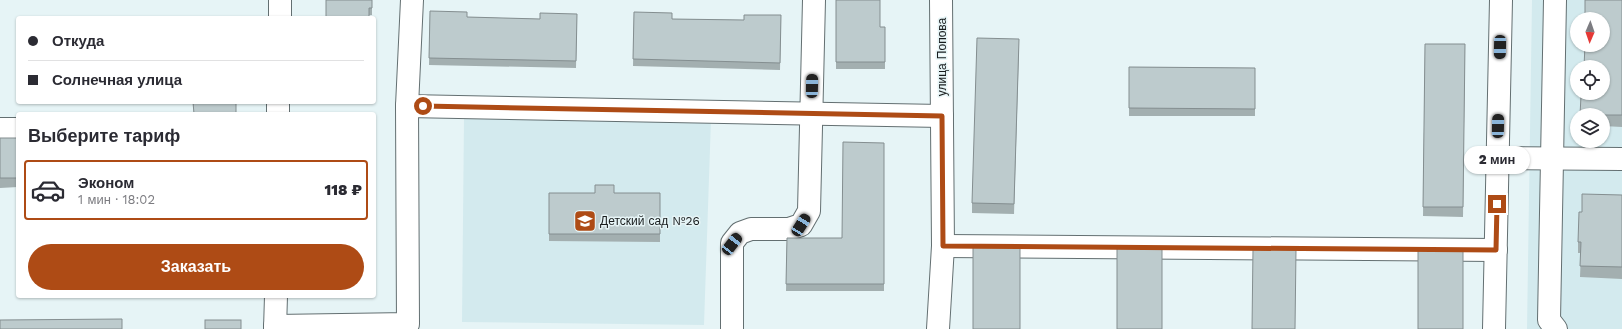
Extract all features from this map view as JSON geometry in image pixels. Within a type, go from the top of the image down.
[{"type":"street","points":[[280,0],[280,16]]},
{"type":"street","points":[[276,298],[275,327],[408,324],[407,106],[412,0]]},
{"type":"street","points":[[732,329],[732,244],[740,233],[751,229],[789,229],[801,225],[809,211],[814,0]]},
{"type":"street","name":"улица Попова","points":[[938,329],[943,246],[941,0]]},
{"type":"street","points":[[1494,329],[1501,0]]},
{"type":"street","points":[[1555,0],[1549,320],[1556,329]]},
{"type":"street","points":[[407,106],[942,116]]},
{"type":"street","points":[[0,129],[16,129]]},
{"type":"street","points":[[1498,158],[1622,158]]},
{"type":"street","points":[[943,246],[1496,250]]},
{"type":"shaded area","points":[[1532,0],[1622,0],[1622,329],[1527,329]]},
{"type":"shaded area","name":"Детский сад №26","points":[[464,117],[711,119],[704,325],[462,322]]},
{"type":"building","points":[[326,0],[372,0],[372,8],[369,8],[369,16],[326,16]]},
{"type":"building","points":[[836,0],[880,0],[880,27],[885,27],[885,62],[836,62]]},
{"type":"building","points":[[1585,0],[1622,0],[1622,115],[1610,115],[1610,108],[1580,108],[1581,100],[1610,100],[1610,60],[1584,60],[1585,52],[1610,52],[1610,12],[1585,12]]},
{"type":"building","points":[[430,11],[467,12],[467,17],[540,19],[540,13],[577,14],[576,61],[429,58]]},
{"type":"building","points":[[634,12],[672,13],[672,19],[744,20],[744,15],[781,15],[780,63],[633,59]]},
{"type":"building","points":[[977,38],[1019,39],[1014,204],[972,203]]},
{"type":"building","points":[[1425,44],[1465,44],[1463,207],[1423,207]]},
{"type":"building","points":[[1129,67],[1255,68],[1255,109],[1129,108]]},
{"type":"building","points":[[193,104],[236,104],[236,112],[194,112]]},
{"type":"building","points":[[0,138],[16,138],[16,178],[0,178]]},
{"type":"building","points":[[843,142],[884,143],[884,284],[786,284],[787,238],[842,238]]},
{"type":"building","points":[[595,185],[614,185],[614,193],[660,193],[660,234],[549,234],[549,193],[595,193]]},
{"type":"building","points":[[1582,194],[1622,195],[1622,267],[1580,266],[1581,242],[1578,242],[1579,212],[1582,212]]},
{"type":"building","points":[[973,246],[1020,246],[1020,329],[973,329]]},
{"type":"building","points":[[1117,248],[1162,248],[1162,329],[1117,329]]},
{"type":"building","points":[[1253,249],[1296,250],[1295,329],[1252,329]]},
{"type":"building","points":[[1418,249],[1463,250],[1463,329],[1418,329]]},
{"type":"building","points":[[122,319],[122,329],[0,329],[0,320]]},
{"type":"building","points":[[205,320],[241,320],[241,329],[205,329]]},
{"type":"place","name":"Детский сад №26","points":[[585,221]]},
{"type":"route","points":[[423,106],[942,116],[943,246],[1496,250],[1497,204]]}]
